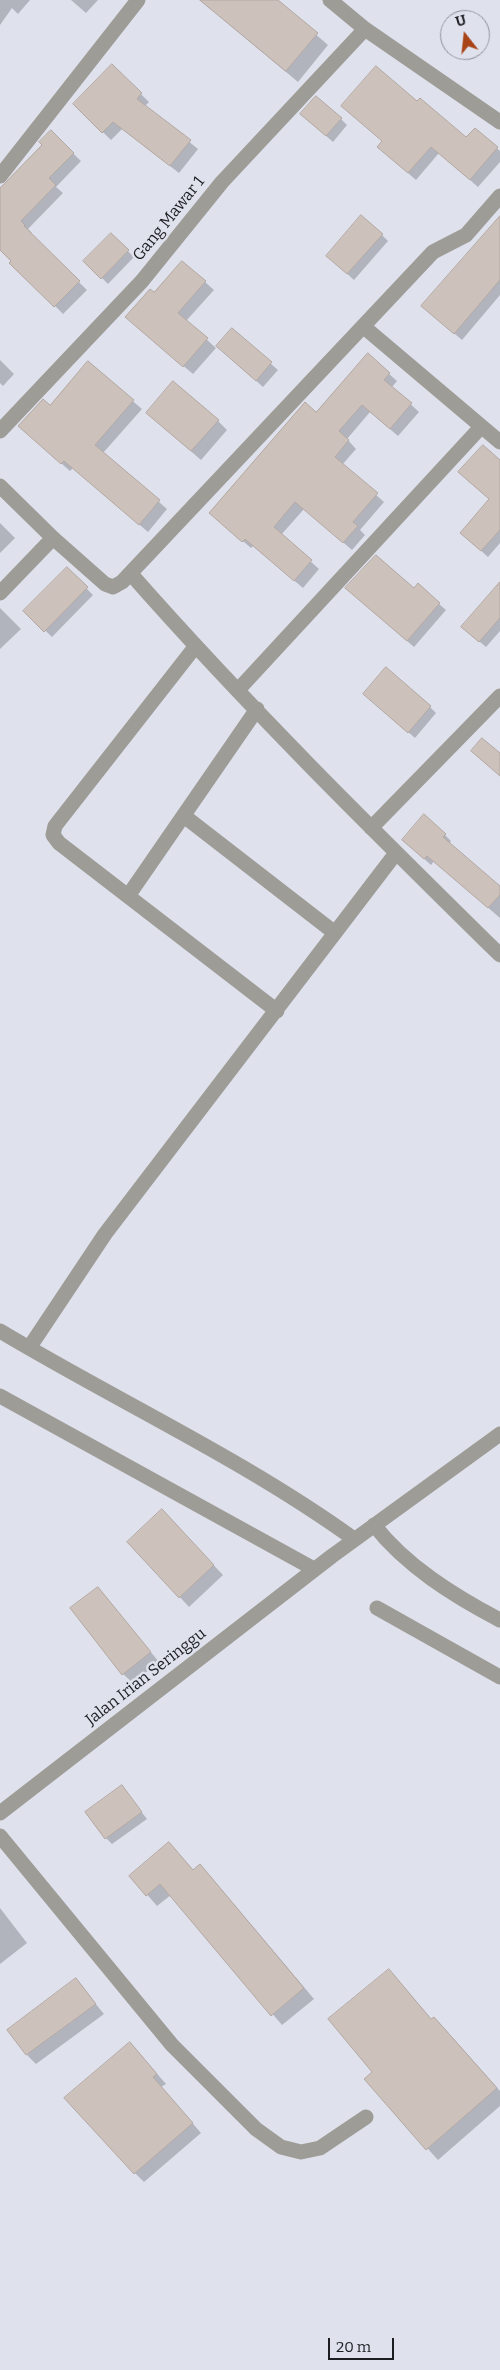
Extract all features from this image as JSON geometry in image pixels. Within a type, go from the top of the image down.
[{"type":"street","points":[[0,176],[138,0]]},
{"type":"street","points":[[330,0],[364,29],[500,122]]},
{"type":"street","name":"Gang Mawar 1","points":[[0,431],[142,281],[222,182],[364,29]]},
{"type":"street","points":[[0,486],[53,538],[105,584],[113,586],[131,574],[433,252],[466,235],[500,196]]},
{"type":"street","points":[[364,327],[500,442]]},
{"type":"street","points":[[238,690],[481,427]]},
{"type":"street","points":[[0,592],[53,538]]},
{"type":"street","points":[[131,574],[195,647],[371,828],[500,955]]},
{"type":"street","points":[[195,647],[55,826],[53,835],[59,843],[277,1011]]},
{"type":"street","points":[[371,828],[500,696]]},
{"type":"street","points":[[128,896],[256,709]]},
{"type":"street","points":[[184,816],[335,933]]},
{"type":"street","points":[[28,1348],[105,1234],[396,853]]},
{"type":"street","points":[[0,1331],[81,1380],[217,1452],[353,1540],[500,1434]]},
{"type":"street","points":[[0,1396],[314,1569]]},
{"type":"street","points":[[374,1525],[390,1545],[460,1599],[500,1620]]},
{"type":"street","name":"Jalan Irian Seringgu","points":[[0,1813],[353,1540]]},
{"type":"street","points":[[377,1608],[500,1677]]},
{"type":"street","points":[[0,1836],[172,2045],[256,2129],[281,2148],[302,2152],[320,2148],[366,2117]]},
{"type":"building","points":[[200,0],[278,0],[318,33],[286,71]]},
{"type":"building","points":[[112,64],[142,93],[137,99],[191,140],[170,166],[113,122],[102,133],[73,104]]},
{"type":"building","points":[[376,66],[417,101],[420,98],[466,137],[475,128],[498,147],[470,180],[431,147],[408,173],[377,147],[382,141],[341,106]]},
{"type":"building","points":[[316,96],[342,118],[326,136],[300,114]]},
{"type":"building","points":[[51,130],[74,153],[49,178],[56,185],[21,221],[80,281],[54,307],[9,263],[11,261],[0,250],[0,188],[42,145],[39,142]]},
{"type":"building","points":[[361,215],[383,234],[347,274],[326,256]]},
{"type":"building","points":[[500,216],[500,280],[454,334],[421,306]]},
{"type":"building","points":[[111,233],[129,250],[101,279],[83,261]]},
{"type":"building","points":[[182,261],[206,281],[178,313],[208,338],[183,367],[125,317],[150,289],[154,292]]},
{"type":"building","points":[[232,328],[272,362],[256,381],[216,346]]},
{"type":"building","points":[[368,353],[390,373],[384,380],[412,403],[390,429],[362,405],[339,431],[349,440],[335,457],[378,493],[353,522],[358,526],[343,543],[295,502],[274,527],[312,560],[294,581],[245,539],[242,542],[209,513],[305,402],[316,412]]},
{"type":"building","points":[[88,361],[134,400],[95,445],[160,500],[139,525],[64,461],[61,464],[18,426],[43,399],[50,405]]},
{"type":"building","points":[[173,381],[219,420],[191,451],[146,413]]},
{"type":"building","points":[[483,445],[500,460],[500,530],[481,551],[460,533],[489,499],[458,472]]},
{"type":"building","points":[[376,555],[414,588],[418,583],[440,603],[407,641],[345,588]]},
{"type":"building","points":[[67,567],[88,587],[44,632],[23,611]]},
{"type":"building","points":[[500,582],[500,618],[479,642],[461,627]]},
{"type":"building","points":[[386,667],[431,706],[408,733],[363,694]]},
{"type":"building","points":[[482,738],[500,753],[500,776],[471,751]]},
{"type":"building","points":[[424,814],[446,834],[443,837],[500,886],[500,895],[488,908],[427,856],[424,859],[402,840]]},
{"type":"building","points":[[162,1509],[214,1565],[179,1598],[127,1542]]},
{"type":"building","points":[[98,1587],[151,1652],[122,1675],[70,1608]]},
{"type":"building","points":[[122,1785],[142,1812],[105,1839],[85,1812]]},
{"type":"building","points":[[169,1842],[193,1870],[200,1864],[304,1988],[271,2016],[160,1884],[146,1896],[129,1876]]},
{"type":"building","points":[[389,1969],[431,2019],[434,2017],[497,2088],[426,2150],[364,2079],[372,2072],[328,2019]]},
{"type":"building","points":[[76,1978],[96,2004],[26,2055],[7,2030]]},
{"type":"building","points":[[130,2042],[157,2074],[153,2077],[193,2123],[134,2174],[64,2098]]}]
